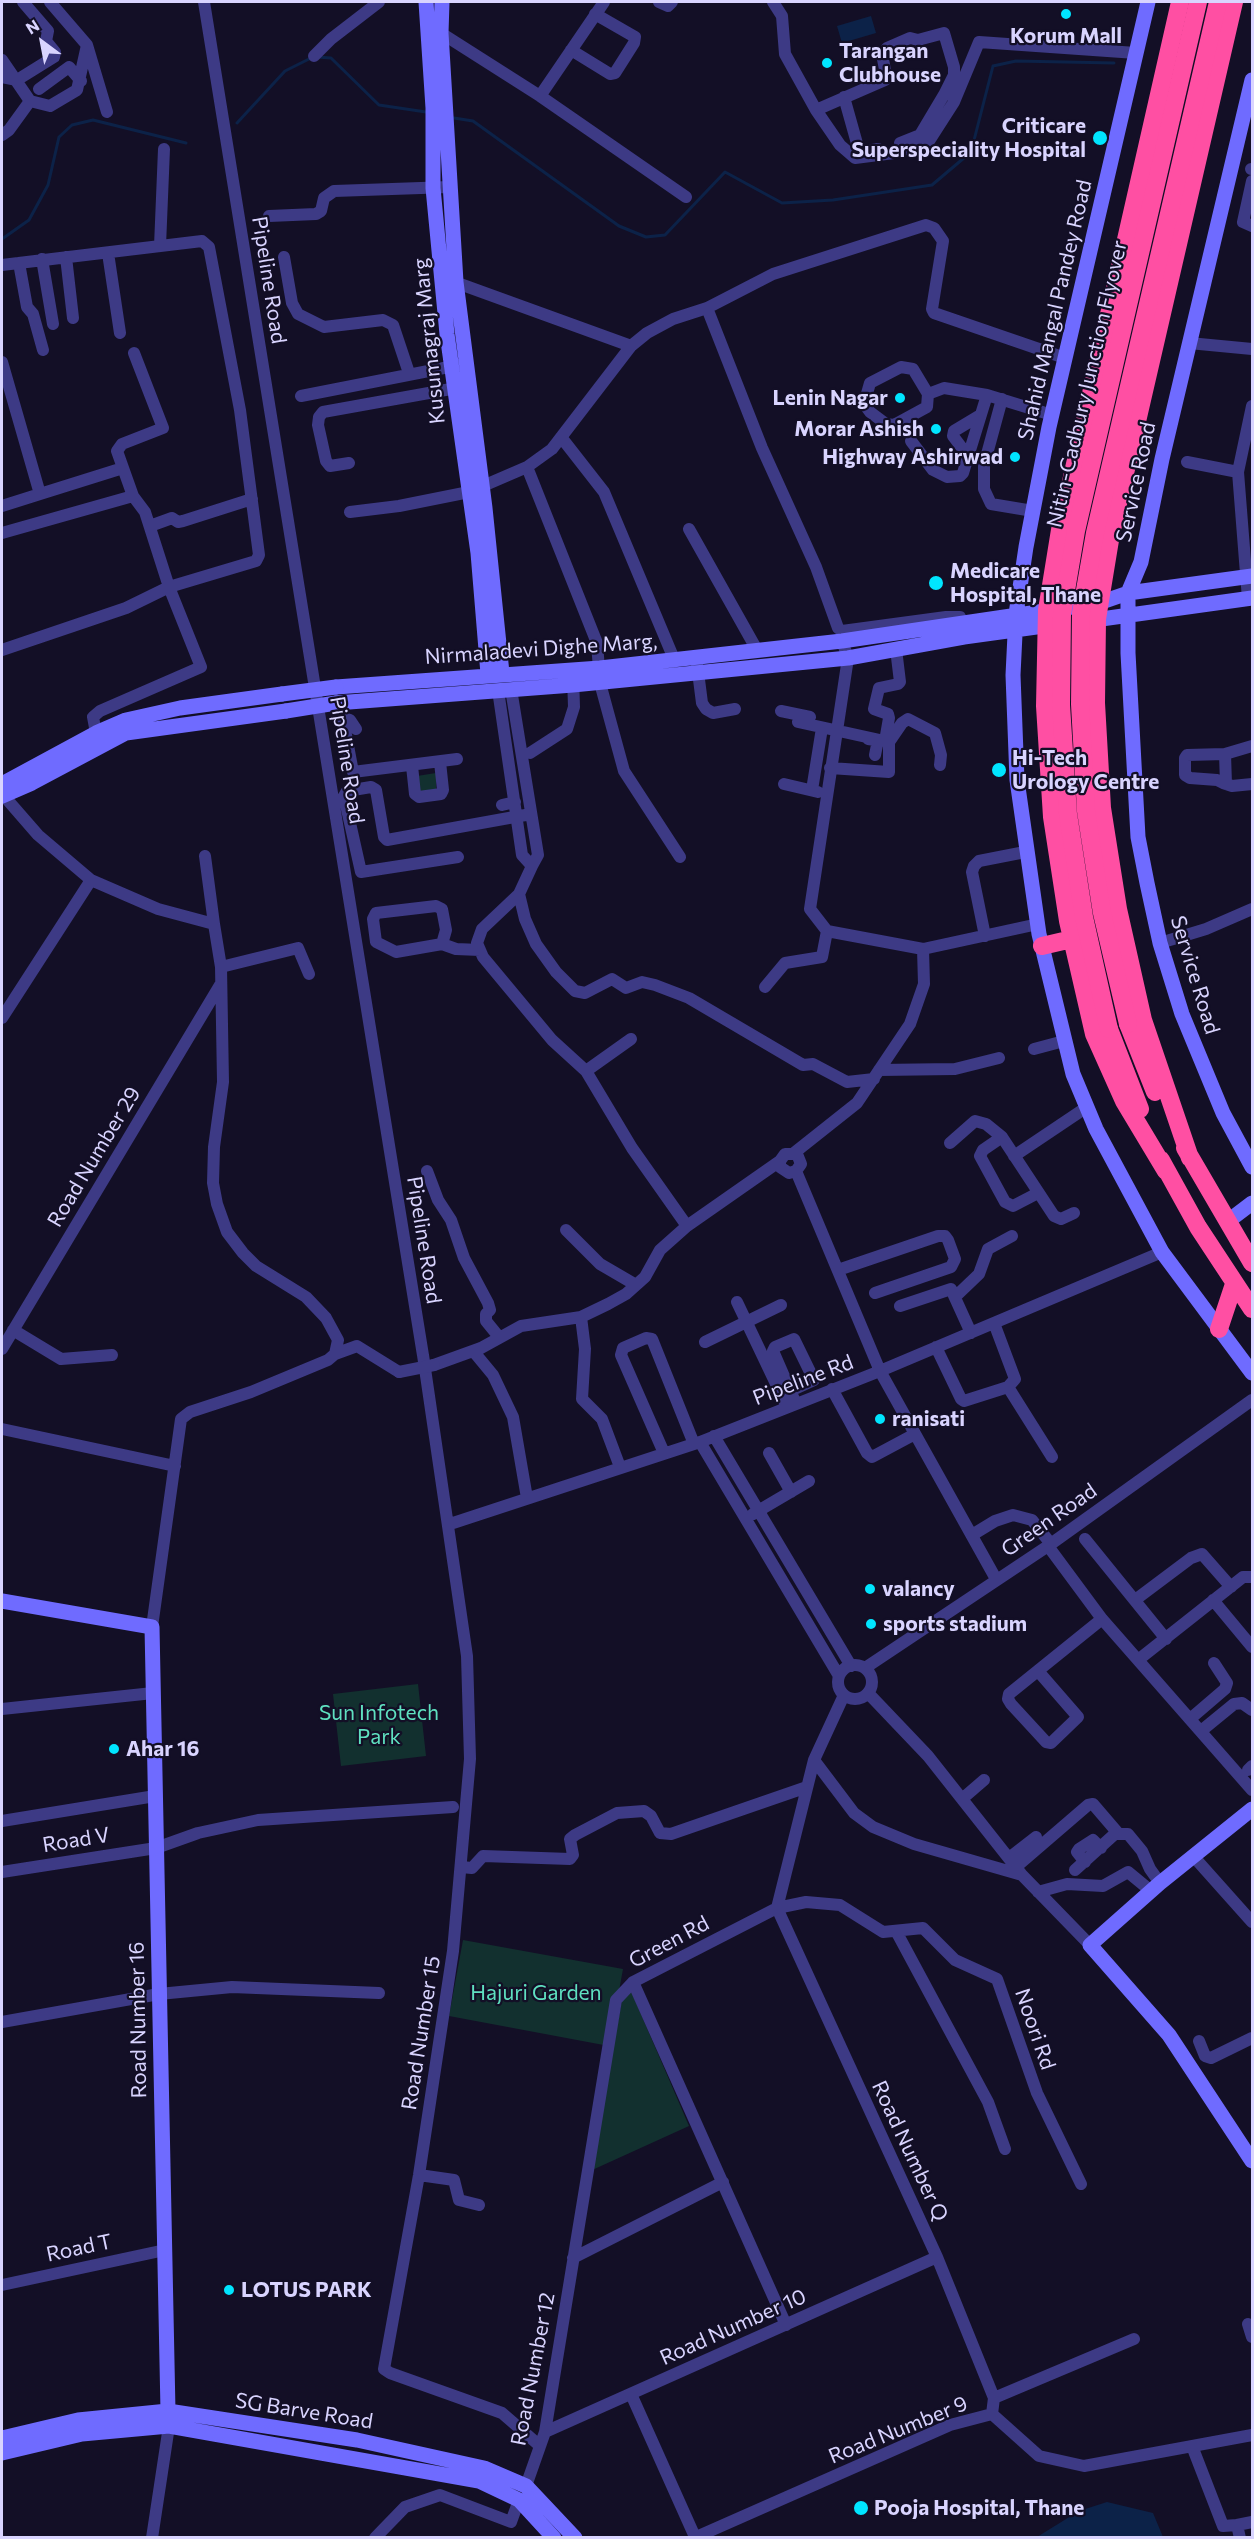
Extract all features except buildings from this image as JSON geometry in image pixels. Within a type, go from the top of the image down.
[{"type":"highway","points":[[1180,2],[1093,380],[1057,551],[1047,618],[1045,706],[1052,817],[1072,939],[1094,1034],[1124,1101],[1234,1284],[1252,1309]]},
{"type":"highway","name":"Nitin-Cadbury Junction Flyover","points":[[1166,1171],[1109,1029],[1084,917],[1068,814],[1061,705],[1062,614],[1076,531],[1198,2]]},
{"type":"highway","name":"Nitin-Cadbury Junction Flyover","points":[[1190,1158],[1152,1086],[1128,1024],[1102,913],[1086,811],[1080,704],[1082,613],[1095,533],[1218,2]]},
{"type":"highway","points":[[1234,2],[1106,562],[1098,611],[1096,704],[1102,808],[1118,909],[1143,1020],[1190,1158],[1252,1263]]},
{"type":"highway","points":[[1057,551],[1066,564],[1076,570],[1106,562]]},
{"type":"highway","points":[[1042,946],[1072,939]]},
{"type":"highway","points":[[1220,1329],[1234,1284]]},
{"type":"street","points":[[2,77],[17,80],[49,62],[55,52],[46,41],[48,31],[23,2]]},
{"type":"street","points":[[50,2],[87,45],[107,112]]},
{"type":"street","name":"Pipeline Road","points":[[204,2],[450,1524]]},
{"type":"street","points":[[314,56],[331,39],[379,2]]},
{"type":"street","name":"Kusumagraj Marg","points":[[442,2],[441,33],[447,100],[450,186],[450,280]]},
{"type":"street","points":[[540,96],[574,53],[598,16],[603,2]]},
{"type":"street","points":[[659,2],[668,6],[672,2]]},
{"type":"street","points":[[773,2],[782,16],[785,54],[816,110],[845,150],[855,158],[861,159],[894,153],[929,141],[979,42],[1136,53]]},
{"type":"street","name":"Shahid Mangal Pandey Road","points":[[1016,631],[1016,614],[1033,511],[1052,415],[1148,2]]},
{"type":"street","points":[[423,5],[441,33],[540,96],[686,197]]},
{"type":"street","name":"Kusumagraj Marg","points":[[423,5],[433,108],[433,188],[450,280],[475,489],[478,553],[495,673]]},
{"type":"street","points":[[574,53],[610,74],[615,73],[634,43],[635,37],[598,16]]},
{"type":"street","points":[[816,110],[844,97],[885,80],[882,54],[885,49],[910,38],[918,40],[944,33],[954,67],[951,95],[920,135],[908,141],[866,151],[856,144],[844,97]]},
{"type":"street","points":[[2,60],[30,101],[50,106],[77,90],[81,81],[87,45]]},
{"type":"street","points":[[39,89],[69,67],[81,81]]},
{"type":"street","name":"Service Road","points":[[1252,80],[1189,343],[1141,562],[1128,593],[1138,837],[1160,943],[1182,1014],[1201,1061],[1223,1113],[1252,1167]]},
{"type":"street","points":[[2,135],[9,130],[30,101]]},
{"type":"street","points":[[160,246],[164,149]]},
{"type":"street","points":[[1252,173],[1243,222],[1252,226]]},
{"type":"street","points":[[269,216],[316,214],[321,211],[324,198],[334,191],[450,186]]},
{"type":"street","points":[[350,512],[399,506],[475,489],[526,466],[552,449],[631,346],[646,333],[673,319],[707,308],[773,274],[926,225],[934,228],[943,241],[932,309],[934,313],[967,322],[1065,358]]},
{"type":"street","points":[[2,265],[202,241],[211,251],[240,410],[259,555],[256,561],[169,587],[126,608],[2,650]]},
{"type":"street","points":[[108,253],[120,333]]},
{"type":"street","points":[[66,257],[72,318]]},
{"type":"street","points":[[285,257],[292,303],[298,314],[324,327],[383,320],[393,325],[409,373]]},
{"type":"street","points":[[42,259],[53,324]]},
{"type":"street","points":[[19,264],[27,307],[33,315],[43,350]]},
{"type":"street","points":[[450,280],[631,346]]},
{"type":"street","points":[[707,308],[762,448],[816,567],[838,628],[842,631],[946,617],[960,617],[962,621]]},
{"type":"street","points":[[1189,343],[1252,350]]},
{"type":"street","points":[[96,733],[93,717],[100,711],[201,667],[169,587],[145,512],[133,496],[117,451],[122,444],[163,428],[134,353]]},
{"type":"street","points":[[2,362],[40,494]]},
{"type":"street","points":[[301,396],[459,365]]},
{"type":"street","points":[[901,367],[914,369],[928,393],[927,407],[894,425],[886,424],[870,412],[864,404],[870,383],[901,367]]},
{"type":"street","points":[[350,463],[330,466],[326,461],[318,425],[319,417],[323,412],[462,387]]},
{"type":"street","points":[[928,393],[944,388],[957,388],[1052,415]]},
{"type":"street","points":[[911,441],[926,465],[947,477],[963,473],[987,395]]},
{"type":"street","points":[[1002,399],[984,465],[984,489],[992,504],[1033,511]]},
{"type":"street","points":[[1098,611],[1128,615],[1250,598],[1247,516],[1238,472],[1252,406]]},
{"type":"street","points":[[968,456],[954,436],[954,431],[979,416]]},
{"type":"street","points":[[561,437],[604,492],[674,659]]},
{"type":"street","points":[[1186,462],[1238,472]]},
{"type":"street","points":[[526,466],[597,643],[600,675],[624,771],[680,858]]},
{"type":"street","points":[[2,506],[123,468]]},
{"type":"street","points":[[2,533],[133,496]]},
{"type":"street","points":[[150,526],[172,518],[178,522],[183,521],[252,499]]},
{"type":"street","points":[[689,529],[757,650]]},
{"type":"street","points":[[1098,611],[1128,593],[1249,577]]},
{"type":"street","name":"Nirmaladevi Dighe Marg,","points":[[2,787],[96,733],[126,720],[180,708],[357,684],[495,673],[572,669],[600,675],[698,664],[848,658],[1016,631],[1047,618],[1098,611]]},
{"type":"street","name":"Nirmaladevi Dighe Marg,","points":[[2,787],[126,733],[286,711],[340,708],[359,701],[573,685],[600,675],[674,659],[698,664],[757,650],[842,641],[1016,614],[1047,618]]},
{"type":"street","points":[[1016,631],[1013,675],[1017,780],[1025,852],[1042,946],[1073,1074],[1096,1129],[1162,1252],[1252,1373]]},
{"type":"street","points":[[842,641],[848,658],[810,909],[827,931],[922,949],[1038,924]]},
{"type":"street","points":[[830,768],[889,772],[881,741],[889,718],[888,714],[874,709],[879,688],[898,684],[900,681],[896,649]]},
{"type":"street","points":[[698,664],[702,703],[706,709],[713,713],[735,710]]},
{"type":"street","points":[[530,753],[567,729],[574,707],[572,669]]},
{"type":"street","points":[[357,684],[359,701]]},
{"type":"street","points":[[505,689],[522,855],[532,866]]},
{"type":"street","points":[[505,689],[538,855],[519,894],[482,929],[477,943],[483,957],[552,1041],[586,1071],[632,1148],[687,1226]]},
{"type":"street","points":[[228,701],[230,718]]},
{"type":"street","points":[[340,708],[356,729]]},
{"type":"street","points":[[340,708],[353,772],[457,759]]},
{"type":"street","points":[[782,711],[855,741],[860,738],[881,741]]},
{"type":"street","points":[[874,755],[877,745],[908,719],[935,733],[941,755],[940,765]]},
{"type":"street","points":[[798,722],[836,732]]},
{"type":"street","points":[[812,790],[822,728]]},
{"type":"street","points":[[1252,746],[1225,754],[1188,755],[1185,775],[1190,778],[1218,780],[1226,784],[1252,784]]},
{"type":"street","points":[[1225,754],[1226,784]]},
{"type":"street","points":[[412,766],[415,794],[419,797],[441,794],[443,790],[440,762]]},
{"type":"street","points":[[784,784],[826,794]]},
{"type":"street","points":[[2,787],[38,835],[91,880],[158,909],[214,924]]},
{"type":"street","points":[[458,857],[361,872],[358,869],[344,796],[346,791],[372,787],[376,790],[384,837],[387,840],[516,809]]},
{"type":"street","points":[[502,808],[516,809],[531,814]]},
{"type":"street","points":[[985,936],[972,872],[974,866],[979,861],[1025,852]]},
{"type":"street","points":[[205,856],[221,968],[223,1082],[214,1147],[213,1183],[218,1204],[227,1232],[243,1253],[256,1266],[306,1297],[326,1318],[338,1340],[335,1354]]},
{"type":"street","points":[[2,1018],[91,880]]},
{"type":"street","points":[[519,894],[525,919],[536,944],[556,972],[575,991],[585,993],[612,979],[626,988],[642,982],[655,985],[689,998],[803,1065],[813,1064],[847,1082],[877,1074],[956,1069],[999,1058]]},
{"type":"street","points":[[442,944],[446,930],[442,909],[435,906],[376,913],[373,919],[376,942],[396,952],[442,944],[456,949],[480,950]]},
{"type":"street","points":[[1160,943],[1206,929],[1252,909]]},
{"type":"street","points":[[765,987],[785,963],[822,957],[827,931]]},
{"type":"street","points":[[221,968],[298,948],[309,974]]},
{"type":"street","points":[[2,1601],[152,1627],[179,1425],[185,1415],[292,1375],[357,1346],[399,1372],[434,1365],[474,1352],[522,1326],[581,1317],[608,1304],[636,1285],[645,1277],[660,1250],[687,1226],[780,1161],[785,1154],[794,1153],[857,1102],[910,1024],[924,984],[922,949]]},
{"type":"street","name":"Road Number 29","points":[[2,1349],[220,985]]},
{"type":"street","points":[[586,1071],[631,1039]]},
{"type":"street","points":[[1034,1049],[1065,1041]]},
{"type":"street","points":[[1014,1156],[1087,1107]]},
{"type":"street","points":[[950,1143],[975,1121],[986,1124],[1002,1137],[1057,1219],[1074,1213]]},
{"type":"street","points":[[1002,1137],[983,1150],[980,1156],[1005,1202],[1013,1206],[1038,1193]]},
{"type":"street","points":[[780,1161],[784,1171],[789,1173],[796,1171],[801,1164],[800,1159],[794,1153]]},
{"type":"street","points":[[427,1171],[438,1200],[452,1220],[464,1258],[488,1303],[490,1310],[486,1314],[486,1321],[499,1337]]},
{"type":"street","points":[[796,1171],[880,1371],[996,1579]]},
{"type":"street","points":[[1227,1222],[1252,1203]]},
{"type":"street","points":[[566,1230],[600,1264],[636,1285]]},
{"type":"street","points":[[838,1270],[938,1236],[945,1236],[955,1259],[951,1267],[875,1293]]},
{"type":"street","points":[[956,1296],[979,1274],[988,1249],[1012,1236]]},
{"type":"street","name":"Pipeline Rd","points":[[450,1524],[714,1436],[880,1371],[1162,1252]]},
{"type":"street","points":[[900,1306],[951,1289],[971,1333]]},
{"type":"street","points":[[737,1302],[791,1406]]},
{"type":"street","points":[[705,1342],[781,1305]]},
{"type":"street","points":[[581,1317],[585,1348],[582,1399],[602,1419],[620,1467]]},
{"type":"street","points":[[936,1347],[964,1401],[1008,1387],[1015,1379],[994,1323]]},
{"type":"street","points":[[13,1330],[61,1359],[112,1355]]},
{"type":"street","points":[[664,1453],[621,1355],[623,1348],[646,1338],[652,1339],[697,1442],[746,1519],[839,1676],[838,1686],[844,1695],[859,1699],[868,1692],[872,1681],[865,1668],[851,1666],[839,1676]]},
{"type":"street","points":[[474,1352],[493,1375],[505,1395],[519,1446],[526,1498]]},
{"type":"street","points":[[1008,1387],[1052,1456]]},
{"type":"street","points":[[832,1389],[867,1453],[872,1456],[915,1434]]},
{"type":"street","points":[[790,1391],[791,1406]]},
{"type":"street","name":"Green Road","points":[[865,1668],[1049,1545],[1252,1400]]},
{"type":"street","points":[[2,1429],[175,1466]]},
{"type":"street","points":[[502,1430],[510,1429],[515,1444],[519,1446]]},
{"type":"street","points":[[714,1436],[851,1666]]},
{"type":"street","points":[[770,1453],[791,1492]]},
{"type":"street","points":[[746,1519],[809,1481]]},
{"type":"street","points":[[972,1535],[995,1521],[1013,1515],[1032,1520],[1102,1619],[1252,1790]]},
{"type":"street","name":"Road Number 15","points":[[450,1524],[467,1668],[470,1760],[453,1950],[419,2175],[384,2368],[390,2373],[502,2413],[540,2446]]},
{"type":"street","points":[[1084,1539],[1166,1638]]},
{"type":"street","points":[[1135,1600],[1191,1558],[1202,1554],[1231,1587]]},
{"type":"street","points":[[1138,1660],[1243,1577],[1252,1577]]},
{"type":"street","points":[[1214,1600],[1252,1647]]},
{"type":"street","points":[[1038,1671],[1078,1717],[1051,1743],[1046,1742],[1008,1699],[1009,1694],[1102,1619]]},
{"type":"street","name":"Road Number 16","points":[[152,1627],[168,2419]]},
{"type":"street","points":[[1190,1719],[1225,1689],[1227,1683],[1214,1663]]},
{"type":"street","points":[[868,1692],[928,1756],[1016,1867],[1169,2035],[1252,2161]]},
{"type":"street","points":[[2,1709],[153,1693]]},
{"type":"street","points":[[777,1908],[814,1760],[844,1695]]},
{"type":"street","points":[[1201,1731],[1234,1704],[1242,1703],[1252,1710]]},
{"type":"street","points":[[814,1760],[854,1814],[873,1827],[914,1844],[1016,1867]]},
{"type":"street","points":[[962,1799],[984,1779]]},
{"type":"street","points":[[461,1867],[472,1868],[483,1856],[570,1858],[573,1855],[570,1839],[617,1813],[644,1811],[651,1816],[660,1833],[670,1834],[807,1787]]},
{"type":"street","points":[[2,1821],[155,1796]]},
{"type":"street","points":[[1016,1867],[1088,1805],[1093,1804],[1116,1834]]},
{"type":"street","name":"Road V","points":[[2,1872],[156,1848],[198,1833],[258,1820],[453,1807]]},
{"type":"street","points":[[1090,1946],[1156,1887],[1252,1809]]},
{"type":"street","points":[[1080,1866],[1116,1834],[1128,1834],[1142,1851],[1143,1867],[1156,1887]]},
{"type":"street","points":[[1016,1867],[1036,1837]]},
{"type":"street","points":[[1194,1857],[1252,1922]]},
{"type":"street","points":[[1038,1892],[1066,1884],[1103,1886],[1128,1872],[1156,1887]]},
{"type":"street","name":"Noori Rd","points":[[777,1908],[806,1902],[840,1905],[883,1932],[923,1928],[955,1960],[997,1979],[1037,2093],[1081,2184]]},
{"type":"street","name":"Green Rd","points":[[573,2258],[615,2000],[633,1982],[777,1908]]},
{"type":"street","name":"Road Number Q","points":[[777,1908],[937,2257],[994,2398],[992,2414]]},
{"type":"street","points":[[896,1931],[988,2102],[1005,2149]]},
{"type":"street","points":[[633,1982],[786,2325]]},
{"type":"street","points":[[2,2022],[159,1994],[232,1987],[379,1993]]},
{"type":"street","points":[[1199,2041],[1205,2056],[1211,2058],[1252,2038]]},
{"type":"street","points":[[419,2175],[454,2180],[459,2200],[479,2205]]},
{"type":"street","points":[[573,2258],[723,2182]]},
{"type":"street","name":"Road T","points":[[2,2285],[165,2250]]},
{"type":"street","name":"Road Number 10","points":[[545,2432],[937,2257]]},
{"type":"street","name":"Road Number 12","points":[[440,2494],[511,2522],[545,2432],[573,2258]]},
{"type":"street","points":[[1248,2324],[1252,2337]]},
{"type":"street","points":[[994,2398],[1134,2339]]},
{"type":"street","points":[[631,2394],[695,2537]]},
{"type":"street","name":"Road Number 9","points":[[695,2537],[950,2426],[992,2414],[1039,2456],[1084,2466],[1252,2435]]},
{"type":"street","points":[[152,2538],[168,2419]]},
{"type":"street","name":"SG Barve Road","points":[[2,2438],[78,2420],[168,2419],[357,2440],[484,2468],[523,2493],[575,2538]]},
{"type":"street","name":"SG Barve Road","points":[[2,2453],[82,2434],[168,2419],[450,2474],[523,2493],[554,2538]]},
{"type":"street","points":[[1192,2446],[1223,2526],[1239,2531],[1252,2522]]},
{"type":"street","points":[[375,2538],[405,2507],[440,2494],[450,2474]]},
{"type":"green space","points":[[436,773],[436,791],[419,795],[417,776]]},
{"type":"green space","name":"Sun Infotech Park","points":[[418,1684],[426,1756],[341,1766],[333,1694]]},
{"type":"green space","name":"Hajuri Garden","points":[[463,1940],[623,1969],[609,2046],[449,2016]]},
{"type":"green space","points":[[631,1991],[689,2126],[590,2171],[622,2000]]},
{"type":"water","points":[[871,16],[876,33],[842,43],[837,26]]},
{"type":"water","points":[[1107,2502],[1153,2513],[1163,2537],[1037,2537],[1079,2511]]},
{"type":"waterway","points":[[317,57],[331,58],[379,105],[426,112]]},
{"type":"waterway","points":[[237,123],[285,71],[311,58]]},
{"type":"waterway","points":[[454,118],[473,121],[619,226],[646,237],[665,235],[725,172],[782,203],[833,200],[932,185],[971,152],[993,66],[1016,61],[1114,63]]},
{"type":"waterway","points":[[2,239],[29,220],[48,185],[59,137],[72,125],[93,120],[186,143]]},
{"type":"place","name":"Korum Mall","points":[[1066,14]]},
{"type":"place","name":"Tarangan Clubhouse","points":[[827,63]]},
{"type":"place","name":"Criticare Superspeciality Hospital","points":[[1100,138]]},
{"type":"place","name":"Lenin Nagar","points":[[900,398]]},
{"type":"place","name":"Morar Ashish","points":[[936,429]]},
{"type":"place","name":"Highway Ashirwad","points":[[1015,457]]},
{"type":"place","name":"Medicare Hospital, Thane","points":[[936,583]]},
{"type":"place","name":"Hi-Tech Urology Centre","points":[[999,770]]},
{"type":"place","name":"ranisati","points":[[880,1419]]},
{"type":"place","name":"valancy","points":[[870,1589]]},
{"type":"place","name":"sports stadium","points":[[871,1624]]},
{"type":"place","name":"Ahar 16","points":[[114,1749]]},
{"type":"place","name":"LOTUS PARK","points":[[229,2290]]},
{"type":"place","name":"Pooja Hospital, Thane","points":[[861,2508]]}]
